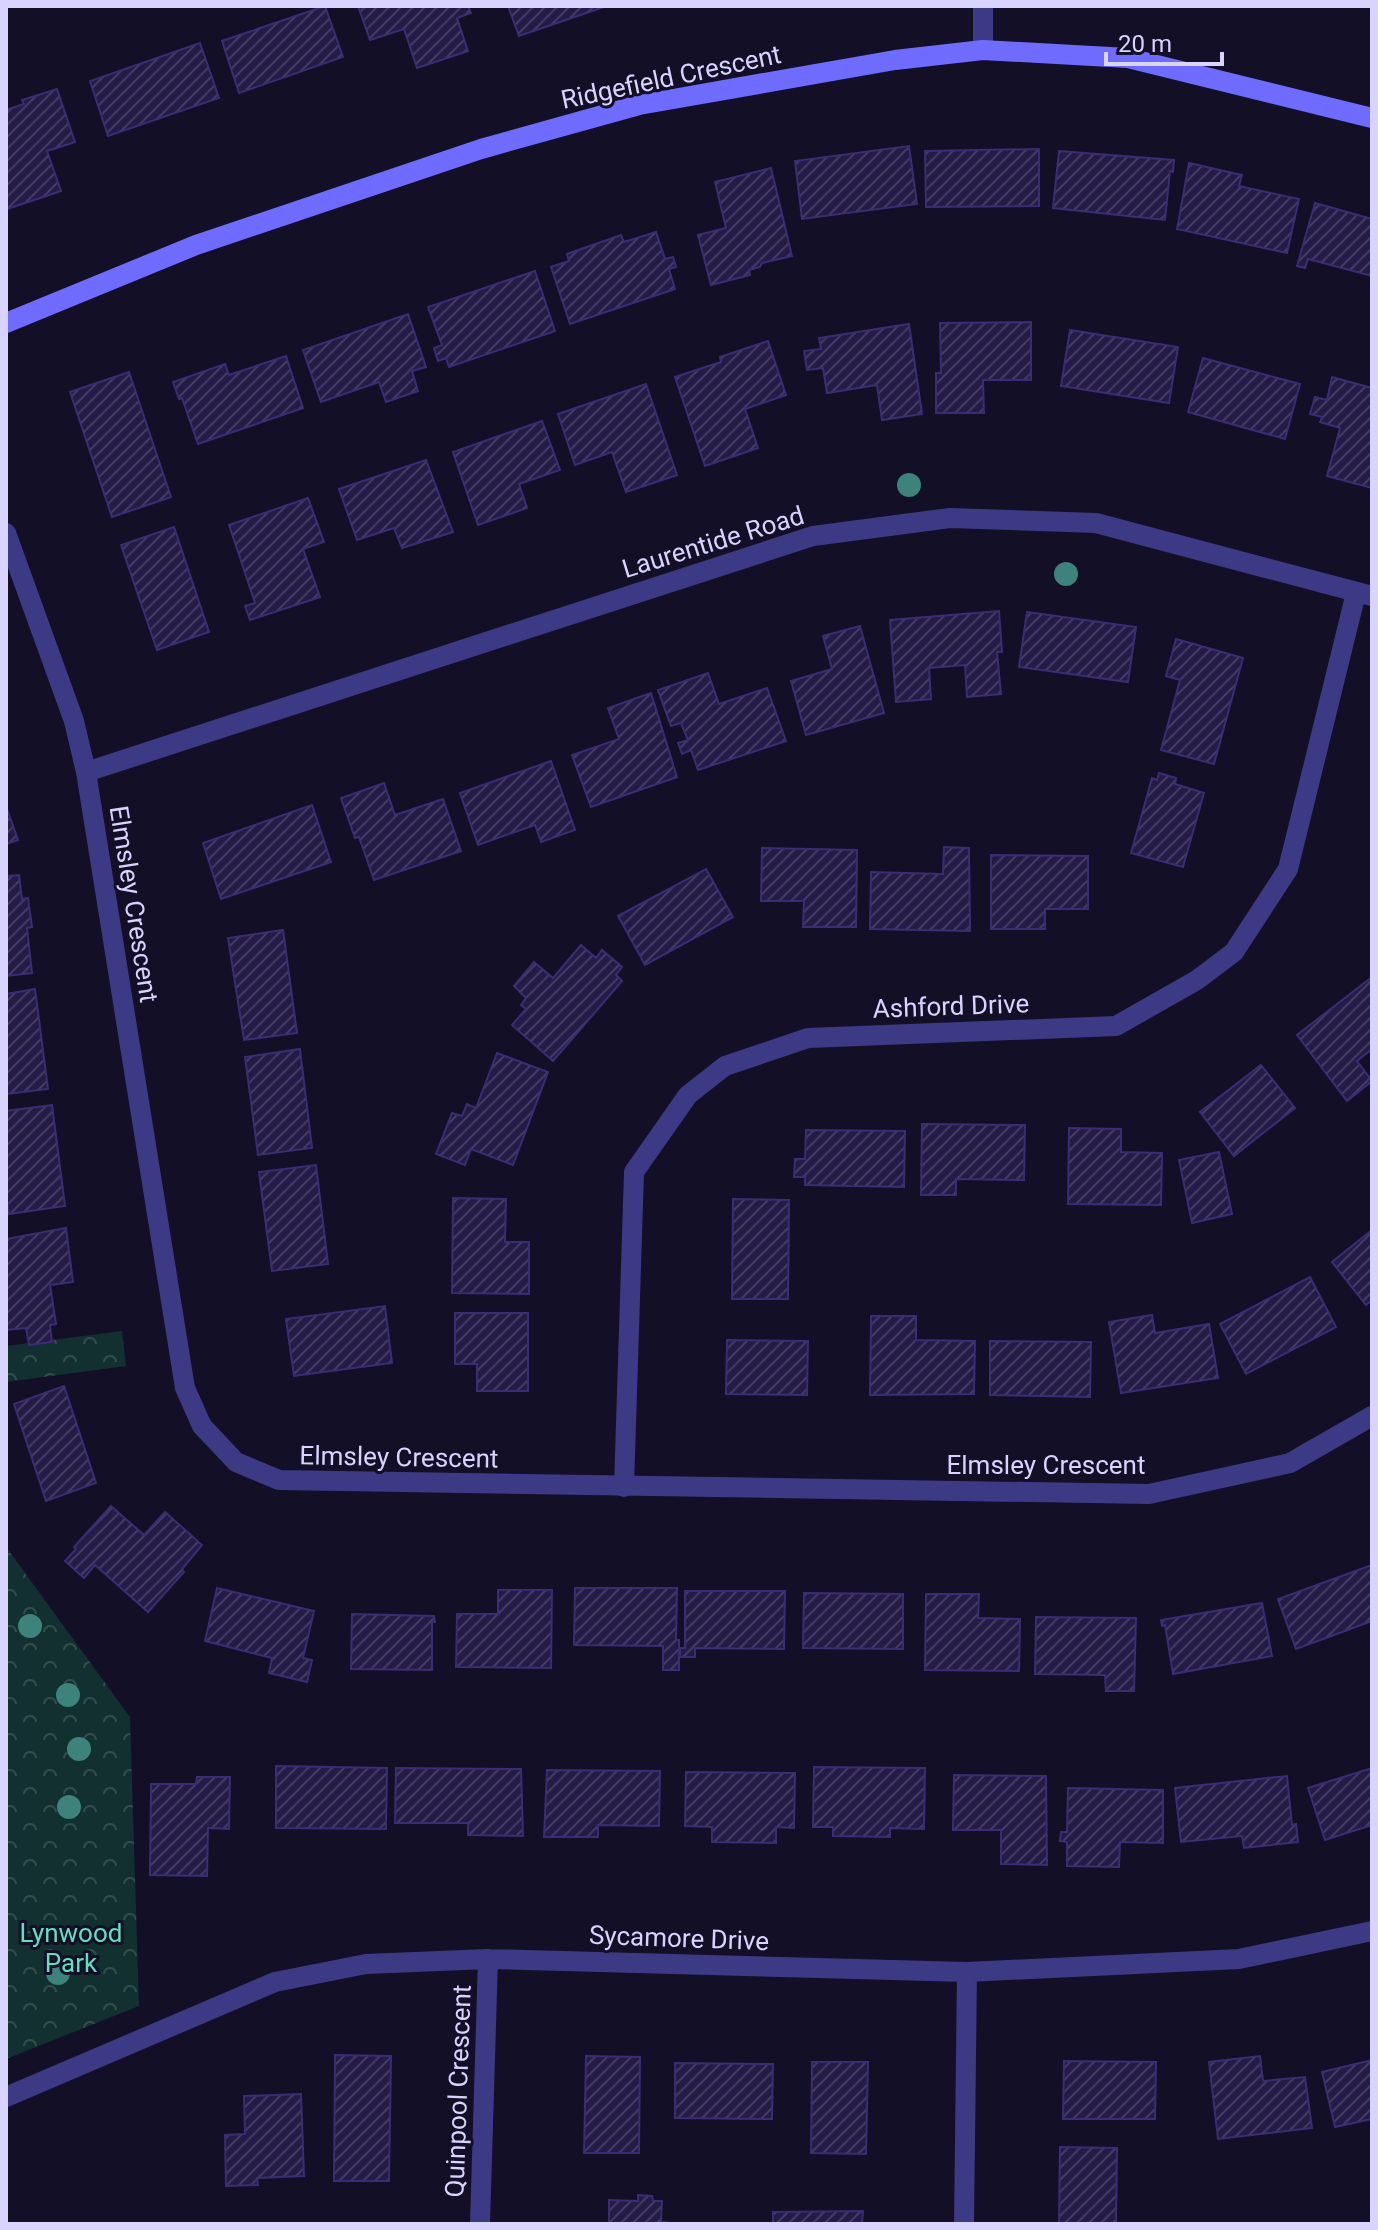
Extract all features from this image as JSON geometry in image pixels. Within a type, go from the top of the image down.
[{"type":"street","points":[[983,6],[983,50]]},
{"type":"street","name":"Ridgefield Crescent","points":[[6,323],[196,245],[481,149],[639,105],[895,60],[983,50],[1128,58],[1372,118]]},
{"type":"street","name":"Laurentide Road","points":[[86,772],[813,536],[950,518],[1096,523],[1364,595]]},
{"type":"street","name":"Elmsley Crescent","points":[[6,533],[74,721],[86,772],[185,1388],[202,1426],[236,1462],[279,1480],[1149,1494],[1290,1463],[1372,1416]]},
{"type":"street","name":"Ashford Drive","points":[[624,1487],[634,1172],[688,1095],[725,1066],[808,1038],[1116,1026],[1197,980],[1222,962],[1234,952],[1288,869],[1364,595]]},
{"type":"street","name":"Sycamore Drive","points":[[6,2097],[275,1982],[366,1964],[488,1959],[967,1972],[1239,1959],[1372,1931]]},
{"type":"street","name":"Quinpool Crescent","points":[[480,2224],[488,1959]]},
{"type":"street","points":[[964,2224],[967,1972]]},
{"type":"green space","points":[[122,1331],[126,1366],[6,1382],[6,1346]]},
{"type":"green space","name":"Lynwood Park","points":[[6,1547],[130,1717],[139,2006],[6,2059]]},
{"type":"building","points":[[325,6],[343,57],[239,93],[222,41]]},
{"type":"building","points":[[358,6],[468,6],[471,13],[457,18],[468,51],[417,68],[404,29],[370,40]]},
{"type":"building","points":[[508,6],[604,6],[604,7],[519,36]]},
{"type":"building","points":[[200,43],[219,98],[108,136],[90,81]]},
{"type":"building","points":[[57,89],[75,142],[47,151],[61,191],[7,209],[6,110],[24,104],[22,100]]},
{"type":"building","points":[[909,146],[917,204],[802,219],[795,161]]},
{"type":"building","points":[[1039,149],[1039,206],[926,207],[925,151]]},
{"type":"building","points":[[1059,151],[1174,160],[1165,220],[1053,208]]},
{"type":"building","points":[[1189,163],[1242,175],[1239,186],[1299,199],[1287,253],[1177,229]]},
{"type":"building","points":[[771,168],[792,256],[762,263],[760,267],[749,270],[750,275],[711,285],[698,235],[726,228],[715,182]]},
{"type":"building","points":[[1315,203],[1372,219],[1372,276],[1308,259],[1305,268],[1297,266]]},
{"type":"building","points":[[656,232],[665,259],[673,257],[676,267],[669,269],[675,289],[570,324],[551,267],[569,261],[567,254],[621,235],[624,242]]},
{"type":"building","points":[[535,271],[555,331],[449,367],[446,358],[438,361],[434,348],[442,345],[428,307]]},
{"type":"building","points":[[408,314],[426,367],[412,371],[418,391],[386,402],[379,382],[321,402],[303,350]]},
{"type":"building","points":[[1031,322],[1031,380],[983,380],[984,413],[936,413],[936,373],[941,373],[940,323]]},
{"type":"building","points":[[909,324],[922,414],[882,420],[877,385],[827,393],[823,368],[807,370],[804,351],[821,349],[819,338]]},
{"type":"building","points":[[1070,330],[1178,347],[1169,403],[1061,386]]},
{"type":"building","points":[[768,341],[786,395],[745,409],[758,448],[705,466],[675,377],[721,362],[720,357]]},
{"type":"building","points":[[286,356],[303,408],[198,444],[173,382],[225,364],[229,375]]},
{"type":"building","points":[[1203,358],[1300,384],[1285,439],[1188,412]]},
{"type":"building","points":[[129,372],[171,497],[112,517],[70,392]]},
{"type":"building","points":[[1332,377],[1372,388],[1372,488],[1327,476],[1340,428],[1320,422],[1322,417],[1310,414],[1315,397],[1327,400]]},
{"type":"building","points":[[646,384],[677,475],[626,492],[612,452],[575,465],[558,414]]},
{"type":"building","points":[[542,421],[560,470],[519,484],[527,508],[478,525],[453,452]]},
{"type":"building","points":[[426,460],[453,532],[402,548],[394,528],[357,540],[339,489]]},
{"type":"building","points":[[308,498],[324,542],[303,549],[320,597],[250,620],[245,606],[255,603],[229,525]]},
{"type":"building","points":[[174,527],[209,632],[157,650],[121,545]]},
{"type":"building","points":[[999,611],[1002,652],[997,652],[1001,694],[967,697],[965,665],[929,668],[931,699],[896,702],[890,620]]},
{"type":"building","points":[[1027,612],[1136,627],[1128,682],[1019,667]]},
{"type":"building","points":[[860,626],[884,713],[806,735],[791,681],[832,669],[823,636]]},
{"type":"building","points":[[1176,639],[1243,658],[1214,764],[1161,750],[1180,680],[1166,676]]},
{"type":"building","points":[[708,673],[719,704],[767,688],[786,741],[698,770],[691,750],[682,754],[678,743],[688,740],[681,723],[671,726],[658,690]]},
{"type":"building","points":[[651,693],[677,777],[591,807],[572,755],[619,739],[608,708]]},
{"type":"building","points":[[551,761],[575,830],[541,842],[535,825],[478,845],[460,793]]},
{"type":"building","points":[[1159,773],[1176,778],[1175,784],[1204,793],[1183,867],[1131,853],[1152,778],[1157,780]]},
{"type":"building","points":[[384,783],[395,815],[443,799],[461,851],[374,880],[341,798]]},
{"type":"building","points":[[312,805],[331,862],[221,899],[203,843]]},
{"type":"building","points":[[6,806],[18,840],[6,844]]},
{"type":"building","points":[[944,847],[969,848],[970,931],[870,929],[871,872],[943,874]]},
{"type":"building","points":[[762,848],[857,850],[856,927],[803,927],[804,901],[761,901]]},
{"type":"building","points":[[991,855],[1088,856],[1088,909],[1045,909],[1045,929],[991,929]]},
{"type":"building","points":[[706,869],[733,917],[645,965],[618,916]]},
{"type":"building","points":[[19,875],[22,899],[28,898],[32,927],[27,928],[32,973],[6,976],[6,876]]},
{"type":"building","points":[[283,930],[297,1033],[244,1040],[228,938]]},
{"type":"building","points":[[581,945],[596,958],[602,950],[622,967],[616,975],[622,981],[553,1061],[512,1025],[526,1009],[521,1005],[526,998],[514,986],[534,962],[553,978]]},
{"type":"building","points":[[1372,977],[1372,1049],[1357,1061],[1372,1081],[1347,1101],[1297,1035]]},
{"type":"building","points":[[35,989],[48,1089],[6,1094],[6,994]]},
{"type":"building","points":[[300,1049],[312,1148],[258,1155],[245,1057]]},
{"type":"building","points":[[497,1053],[548,1072],[513,1165],[471,1149],[465,1165],[436,1154],[452,1113],[462,1116],[467,1104],[476,1108]]},
{"type":"building","points":[[1261,1065],[1295,1108],[1234,1156],[1200,1112]]},
{"type":"building","points":[[52,1105],[65,1206],[9,1214],[6,1195],[6,1111]]},
{"type":"building","points":[[922,1124],[1025,1125],[1024,1180],[956,1179],[956,1195],[921,1195]]},
{"type":"building","points":[[1069,1128],[1121,1129],[1121,1152],[1162,1153],[1161,1205],[1068,1204]]},
{"type":"building","points":[[806,1130],[905,1131],[904,1187],[805,1185],[805,1177],[794,1177],[795,1159],[805,1159]]},
{"type":"building","points":[[1219,1152],[1232,1214],[1192,1223],[1179,1160]]},
{"type":"building","points":[[316,1165],[328,1264],[272,1271],[259,1172]]},
{"type":"building","points":[[453,1198],[506,1199],[505,1242],[529,1242],[529,1294],[452,1293]]},
{"type":"building","points":[[733,1199],[789,1200],[788,1299],[732,1299]]},
{"type":"building","points":[[66,1228],[73,1282],[50,1285],[56,1324],[50,1325],[52,1342],[29,1345],[26,1328],[6,1330],[6,1239]]},
{"type":"building","points":[[1372,1230],[1372,1300],[1366,1305],[1332,1262]]},
{"type":"building","points":[[1310,1277],[1336,1327],[1246,1374],[1220,1324]]},
{"type":"building","points":[[385,1306],[392,1363],[294,1376],[286,1319]]},
{"type":"building","points":[[455,1313],[528,1313],[528,1391],[477,1391],[477,1364],[455,1364]]},
{"type":"building","points":[[1152,1315],[1155,1333],[1209,1324],[1218,1378],[1121,1393],[1109,1322]]},
{"type":"building","points":[[871,1316],[916,1316],[916,1340],[975,1341],[974,1394],[870,1395]]},
{"type":"building","points":[[727,1340],[808,1341],[807,1395],[726,1394]]},
{"type":"building","points":[[990,1341],[1091,1342],[1090,1397],[990,1395]]},
{"type":"building","points":[[64,1386],[96,1483],[46,1501],[14,1404]]},
{"type":"building","points":[[111,1506],[144,1535],[165,1512],[202,1545],[182,1569],[184,1572],[148,1612],[95,1565],[84,1578],[65,1561]]},
{"type":"building","points":[[1372,1565],[1372,1621],[1296,1649],[1278,1599]]},
{"type":"building","points":[[217,1588],[314,1611],[303,1658],[312,1660],[307,1682],[269,1673],[272,1658],[205,1641]]},
{"type":"building","points":[[575,1588],[677,1588],[679,1670],[663,1670],[663,1646],[574,1645]]},
{"type":"building","points":[[498,1590],[552,1590],[551,1668],[456,1667],[457,1614],[498,1614]]},
{"type":"building","points":[[685,1591],[785,1591],[784,1649],[695,1648],[695,1657],[680,1657],[680,1648],[685,1648]]},
{"type":"building","points":[[804,1593],[903,1594],[903,1649],[803,1648]]},
{"type":"building","points":[[926,1594],[979,1594],[978,1618],[1020,1619],[1019,1671],[925,1670]]},
{"type":"building","points":[[1262,1603],[1272,1656],[1173,1674],[1165,1625],[1162,1626],[1161,1620]]},
{"type":"building","points":[[352,1614],[434,1616],[432,1670],[351,1669]]},
{"type":"building","points":[[1036,1617],[1136,1618],[1134,1691],[1106,1691],[1105,1675],[1035,1674]]},
{"type":"building","points":[[276,1766],[387,1768],[386,1829],[276,1828]]},
{"type":"building","points":[[814,1767],[925,1768],[924,1829],[890,1828],[890,1837],[833,1836],[833,1827],[813,1827]]},
{"type":"building","points":[[396,1768],[521,1769],[523,1836],[468,1835],[468,1823],[395,1823]]},
{"type":"building","points":[[1372,1768],[1372,1825],[1325,1840],[1308,1788]]},
{"type":"building","points":[[547,1770],[660,1771],[659,1826],[598,1825],[598,1837],[544,1837]]},
{"type":"building","points":[[686,1772],[795,1773],[794,1828],[776,1827],[776,1843],[712,1842],[712,1827],[685,1826]]},
{"type":"building","points":[[954,1775],[1046,1776],[1047,1865],[1001,1864],[1001,1830],[953,1830]]},
{"type":"building","points":[[1287,1776],[1292,1825],[1296,1824],[1298,1842],[1244,1848],[1242,1836],[1181,1842],[1175,1788]]},
{"type":"building","points":[[197,1777],[230,1777],[229,1829],[208,1828],[207,1876],[150,1875],[151,1784],[196,1784]]},
{"type":"building","points":[[1068,1788],[1163,1790],[1163,1843],[1120,1842],[1119,1867],[1067,1866],[1067,1842],[1060,1841],[1061,1832],[1067,1832]]},
{"type":"building","points":[[335,2055],[391,2056],[389,2181],[334,2181]]},
{"type":"building","points":[[586,2056],[640,2057],[639,2153],[584,2153]]},
{"type":"building","points":[[1260,2056],[1263,2081],[1305,2077],[1312,2128],[1218,2139],[1209,2062]]},
{"type":"building","points":[[1372,2060],[1372,2119],[1335,2127],[1322,2072]]},
{"type":"building","points":[[1064,2061],[1156,2062],[1155,2119],[1063,2119]]},
{"type":"building","points":[[812,2062],[868,2062],[866,2154],[811,2153]]},
{"type":"building","points":[[675,2063],[773,2064],[772,2119],[675,2118]]},
{"type":"building","points":[[301,2094],[304,2176],[257,2178],[258,2185],[226,2186],[225,2135],[245,2134],[244,2096]]},
{"type":"building","points":[[1060,2147],[1117,2148],[1116,2224],[1059,2224]]},
{"type":"building","points":[[638,2195],[652,2196],[653,2201],[662,2201],[661,2222],[683,2224],[609,2224],[609,2200],[638,2201]]},
{"type":"building","points":[[863,2211],[862,2224],[773,2224],[773,2212]]}]
